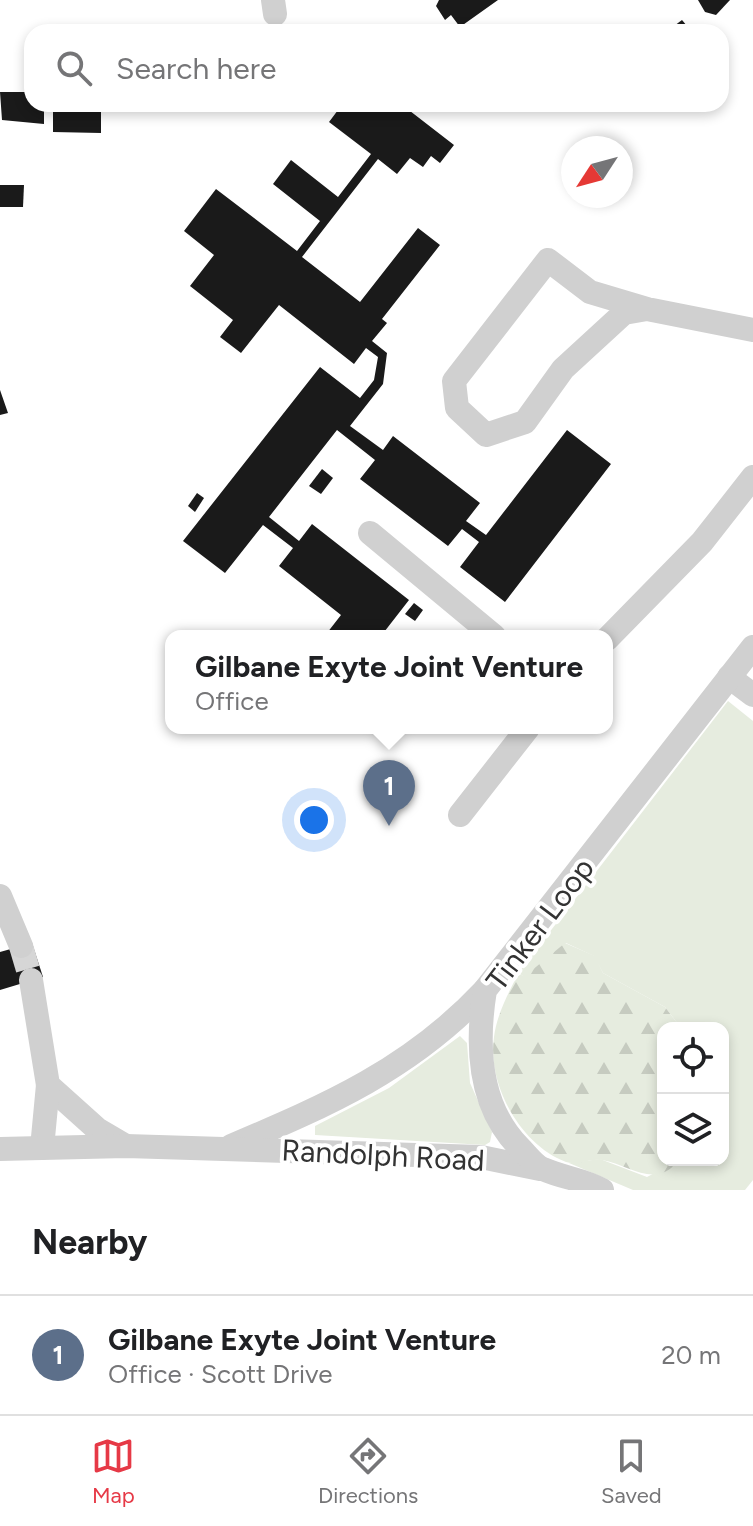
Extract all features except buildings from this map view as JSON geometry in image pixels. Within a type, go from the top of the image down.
[{"type":"street","points":[[647,309],[624,313],[573,359],[525,422],[486,435],[457,408],[454,381],[548,260],[590,292],[647,309],[753,330]]},
{"type":"street","points":[[613,633],[702,542],[753,477]]},
{"type":"street","points":[[370,533],[487,630]]},
{"type":"street","name":"Tinker Loop","points":[[541,1169],[511,1139],[484,1080],[479,1028],[485,990],[557,903],[753,647]]},
{"type":"street","points":[[729,677],[753,695]]},
{"type":"street","points":[[460,815],[523,734]]},
{"type":"street","points":[[0,896],[21,946]]},
{"type":"street","points":[[31,980],[48,1085],[42,1148]]},
{"type":"street","name":"Randolph Road","points":[[225,1149],[298,1118],[397,1067],[450,1028],[485,990]]},
{"type":"street","points":[[48,1085],[97,1129],[126,1146]]},
{"type":"street","name":"Randolph Road","points":[[0,1149],[126,1146],[481,1157],[541,1169]]},
{"type":"street","points":[[541,1169],[585,1180],[602,1190]]},
{"type":"green space","points":[[728,701],[753,721],[753,1180],[745,1190],[633,1190],[569,1163],[600,1159],[647,1177],[668,1166],[729,1166],[729,1022],[676,1022],[665,1007],[603,973],[594,956],[566,943],[525,977],[518,973]]},
{"type":"green space","points":[[565,943],[595,956],[603,973],[665,1007],[676,1022],[657,1022],[657,1166],[673,1166],[670,1169],[652,1175],[602,1160],[566,1162],[549,1154],[521,1127],[502,1093],[493,1055],[495,1029],[503,1004],[518,974],[525,976]]},
{"type":"green space","points":[[460,1036],[467,1043],[470,1083],[492,1132],[490,1142],[485,1145],[315,1135],[315,1126],[389,1088]]},
{"type":"tunnel","points":[[21,946],[31,980]]},
{"type":"place","name":"Gilbane Exyte Joint Venture","points":[[389,826]]}]
